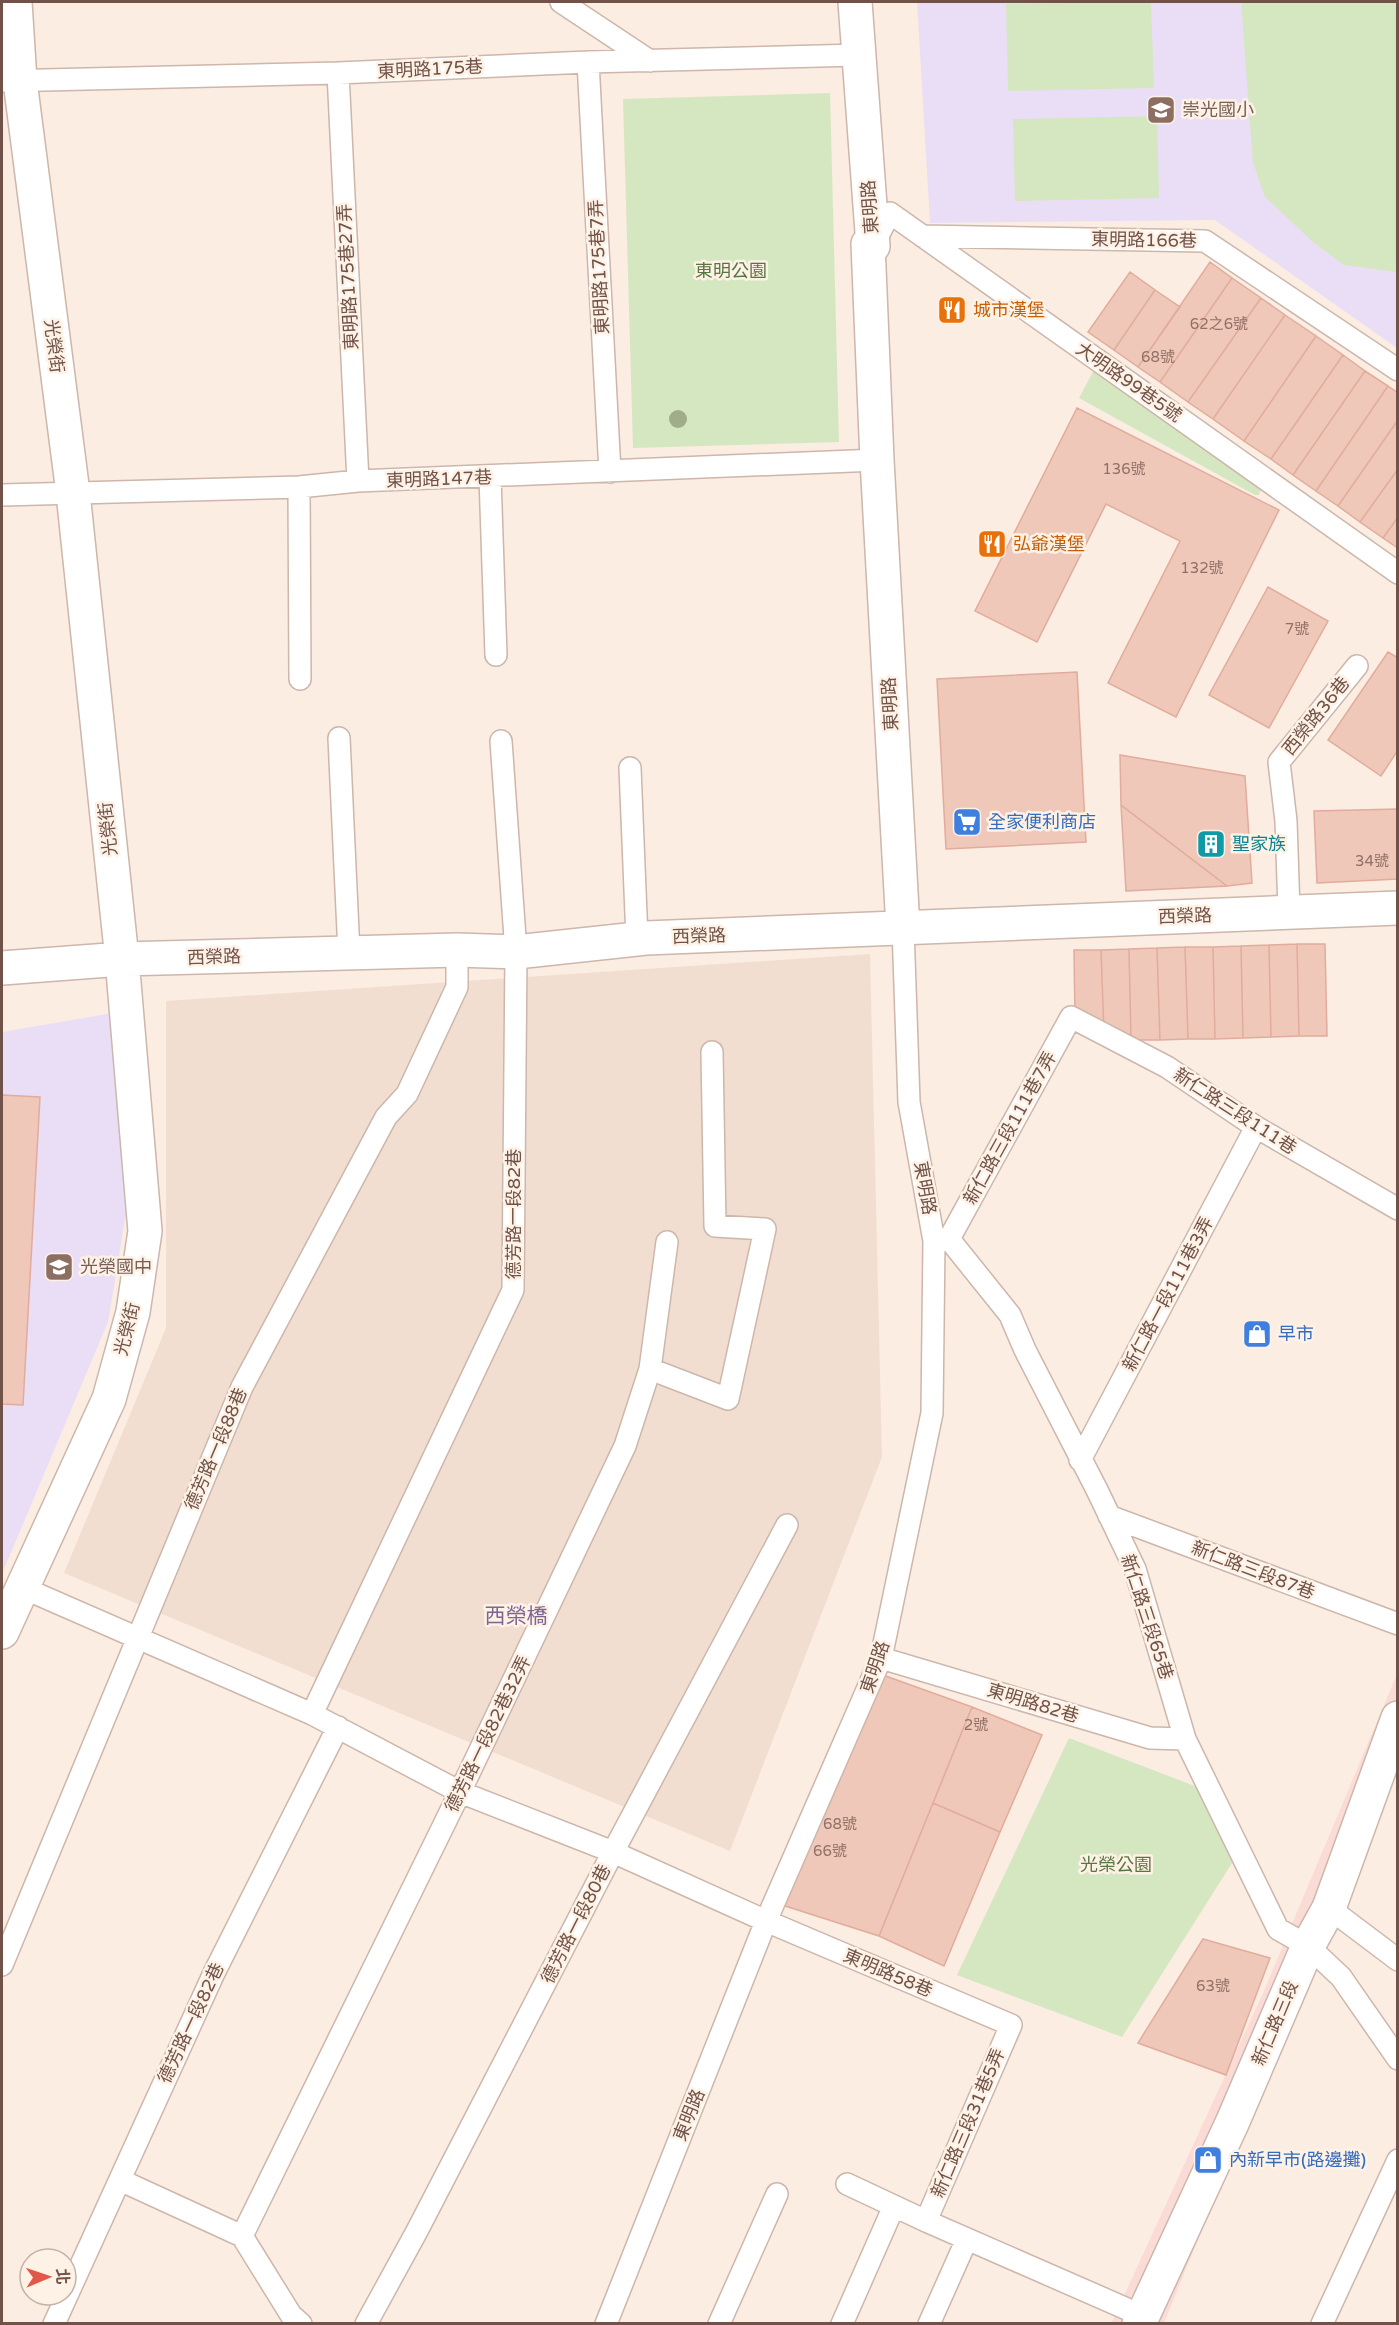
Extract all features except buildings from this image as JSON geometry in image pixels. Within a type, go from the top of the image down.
[{"type":"street","name":"光榮街","points":[[2,1632],[109,1399],[133,1312],[145,1231],[122,959],[73,493],[11,81],[15,2]]},
{"type":"street","name":"東明路","points":[[855,2],[873,246],[868,244],[877,460],[903,928]]},
{"type":"street","name":"西榮路","points":[[2,968],[122,959],[457,950],[516,952],[637,939],[1398,908]]},
{"type":"street","name":"新仁路三段","points":[[1141,2320],[1233,2121],[1308,1946],[1329,1908],[1398,1718]]},
{"type":"lane","points":[[561,2],[650,61]]},
{"type":"lane","name":"東明路175巷","points":[[11,81],[338,73],[588,62],[858,55]]},
{"type":"lane","name":"東明路175巷7弄","points":[[588,62],[610,472]]},
{"type":"lane","name":"東明路175巷27弄","points":[[338,73],[358,482]]},
{"type":"lane","name":"大明路99巷5號","points":[[873,246],[890,213],[1398,573]]},
{"type":"lane","name":"東明路166巷","points":[[922,236],[1205,241],[1398,370]]},
{"type":"lane","name":"東明路147巷","points":[[2,495],[299,487],[358,482],[877,460]]},
{"type":"lane","points":[[490,477],[496,655]]},
{"type":"lane","points":[[299,487],[300,679]]},
{"type":"lane","name":"西榮路36巷","points":[[1289,911],[1286,821],[1279,762],[1357,666]]},
{"type":"lane","points":[[339,738],[349,953]]},
{"type":"lane","name":"德芳路一段82巷","points":[[312,1714],[513,1290],[516,952],[501,741]]},
{"type":"lane","points":[[630,768],[637,939]]},
{"type":"lane","name":"東明路","points":[[606,2324],[766,1921],[881,1658],[932,1413],[941,1240],[909,1102],[903,928]]},
{"type":"lane","name":"德芳路一段88巷","points":[[2,1965],[242,1387],[386,1117],[407,1094],[457,987],[457,950]]},
{"type":"lane","name":"新仁路三段111巷7弄","points":[[941,1240],[1071,1017]]},
{"type":"lane","name":"新仁路三段111巷","points":[[1071,1017],[1167,1067],[1256,1127],[1398,1209]]},
{"type":"lane","points":[[650,1369],[728,1399],[765,1229],[715,1226],[712,1052]]},
{"type":"lane","name":"新仁路一段111巷3弄","points":[[1080,1460],[1256,1127]]},
{"type":"lane","name":"新仁路三段65巷","points":[[941,1240],[1010,1315],[1024,1350],[1135,1569],[1185,1739],[1278,1929],[1308,1946],[1341,1977],[1398,2059]]},
{"type":"lane","name":"德芳路一段82巷32弄","points":[[242,2236],[460,1792],[625,1446],[650,1369],[667,1242]]},
{"type":"lane","name":"新仁路三段87巷","points":[[1109,1516],[1398,1624]]},
{"type":"lane","name":"德芳路一段80巷","points":[[366,2324],[417,2232],[613,1852],[787,1525]]},
{"type":"lane","name":"東明路58巷","points":[[21,1587],[312,1714],[460,1792],[613,1852],[766,1921],[1011,2025]]},
{"type":"lane","name":"東明路82巷","points":[[881,1658],[1150,1738],[1185,1739]]},
{"type":"lane","name":"德芳路一段82巷","points":[[54,2324],[214,1973],[338,1727]]},
{"type":"lane","points":[[1329,1908],[1398,1960]]},
{"type":"lane","name":"新仁路三段31巷5弄","points":[[926,2221],[1011,2025]]},
{"type":"lane","points":[[1322,2324],[1398,2160]]},
{"type":"lane","points":[[120,2180],[242,2236],[291,2315],[301,2324]]},
{"type":"lane","points":[[847,2184],[1141,2320]]},
{"type":"lane","points":[[719,2324],[777,2194]]},
{"type":"lane","points":[[842,2324],[894,2206]]},
{"type":"lane","points":[[930,2324],[967,2239]]},
{"type":"shaded area","name":"崇光國小","points":[[917,2],[1397,2],[1397,348],[1215,220],[930,223]]},
{"type":"shaded area","points":[[870,954],[882,1457],[730,1851],[64,1573],[166,1328],[166,1001]]},
{"type":"shaded area","name":"光榮國中","points":[[113,1013],[126,1213],[108,1322],[2,1574],[2,1032]]},
{"type":"shaded area","name":"內新早市(路邊攤)","points":[[1397,1674],[1397,1751],[1164,2323],[1111,2324],[1263,1993]]},
{"type":"green space","points":[[1151,2],[1154,88],[1008,91],[1006,4]]},
{"type":"green space","points":[[1241,2],[1397,2],[1397,272],[1344,265],[1314,243],[1265,197],[1253,163]]},
{"type":"green space","name":"東明公園","points":[[830,93],[839,442],[633,448],[623,99]]},
{"type":"green space","points":[[1157,116],[1159,198],[1015,201],[1013,119]]},
{"type":"green space","points":[[1094,370],[1262,486],[1259,495],[1255,495],[1079,398]]},
{"type":"green space","name":"光榮公園","points":[[1069,1738],[1221,1796],[1239,1852],[1122,2037],[957,1975]]},
{"type":"place","name":"崇光國小","points":[[1161,110]]},
{"type":"place","name":"城市漢堡","points":[[952,310]]},
{"type":"place","name":"弘爺漢堡","points":[[992,544]]},
{"type":"place","name":"全家便利商店","points":[[967,822]]},
{"type":"place","name":"聖家族","points":[[1211,844]]},
{"type":"place","name":"光榮國中","points":[[59,1267]]},
{"type":"place","name":"早市","points":[[1257,1334]]},
{"type":"place","name":"內新早市(路邊攤)","points":[[1208,2160]]},
{"type":"district","name":"西榮橋","points":[[516,1616]]}]
